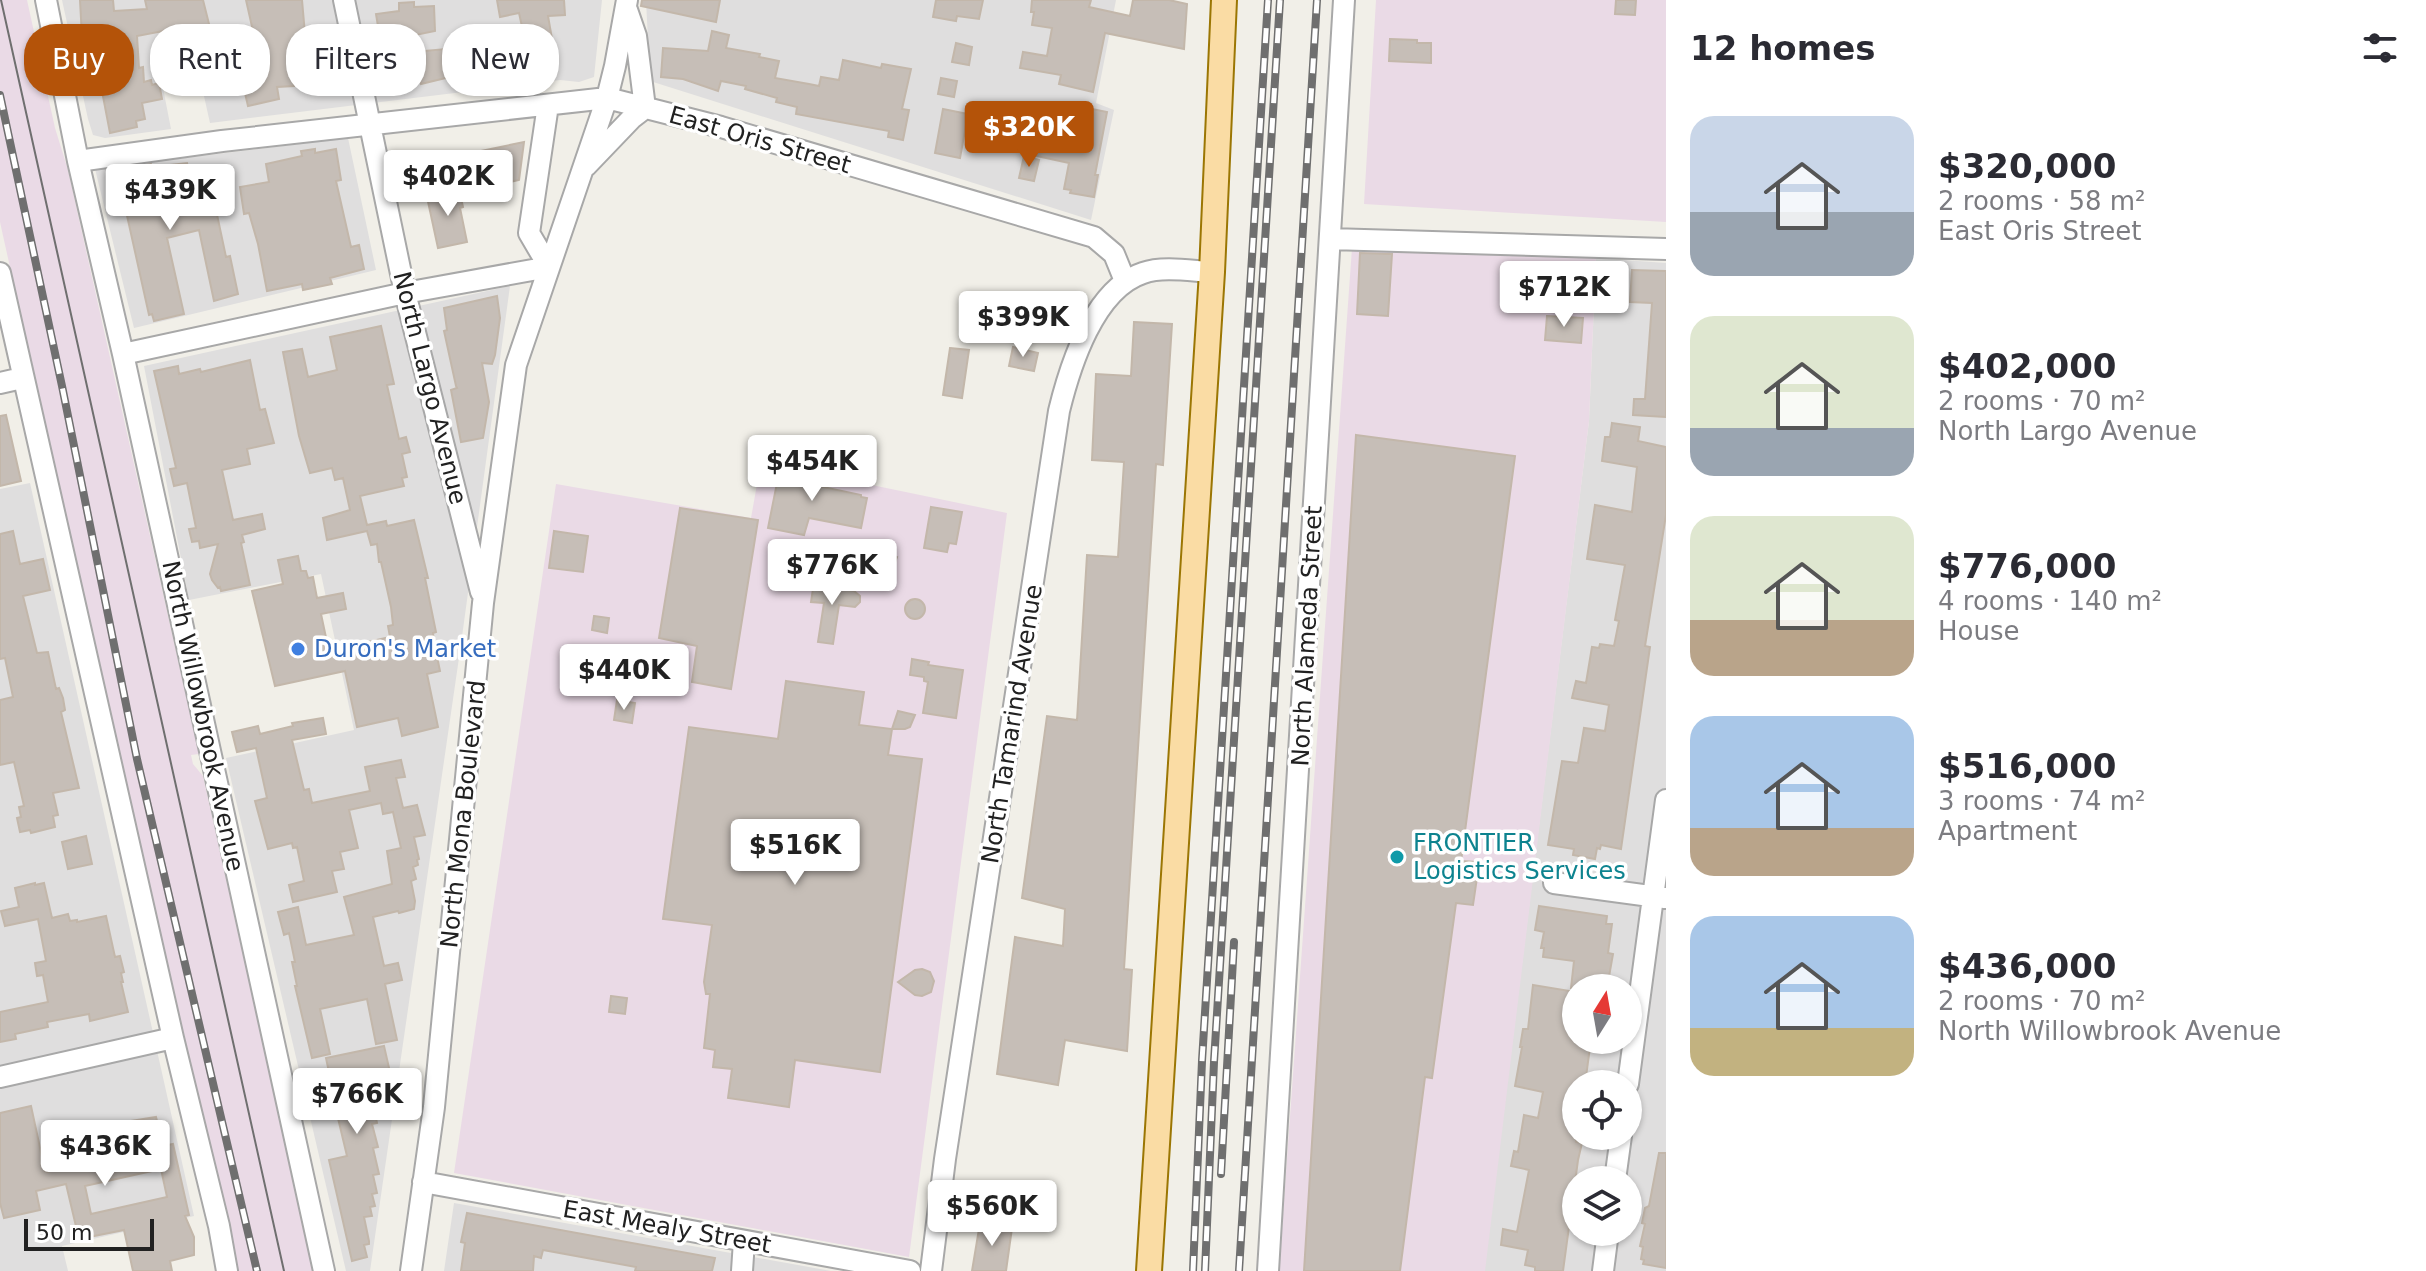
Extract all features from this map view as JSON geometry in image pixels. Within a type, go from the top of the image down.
[{"type":"main road","points":[[1149,1271],[1212,272],[1224,0]]},
{"type":"street","name":"North Willowbrook Avenue","points":[[46,0],[78,161],[324,1271]]},
{"type":"street","name":"North Largo Avenue","points":[[344,0],[405,293],[483,603]]},
{"type":"street","name":"North Alameda Street","points":[[1268,1271],[1344,0]]},
{"type":"street","points":[[583,168],[645,108],[636,36],[626,3]]},
{"type":"street","name":"North Mona Boulevard","points":[[411,1271],[437,1076],[483,603],[516,365],[607,98],[626,3]]},
{"type":"street","name":"East Oris Street","points":[[78,161],[222,141],[607,98],[721,127],[1094,237],[1114,254],[1125,281]]},
{"type":"street","points":[[123,354],[405,293],[549,267],[529,233],[548,105]]},
{"type":"street","points":[[1330,239],[1666,249]]},
{"type":"street","points":[[1125,281],[1146,271],[1212,272]]},
{"type":"street","points":[[0,273],[227,1271]]},
{"type":"street","name":"North Tamarind Avenue","points":[[931,1271],[945,1159],[1059,411],[1068,372],[1083,337],[1103,306],[1125,281]]},
{"type":"street","points":[[0,383],[22,378]]},
{"type":"street","points":[[1630,1070],[1660,897],[1666,800]]},
{"type":"street","points":[[1554,883],[1660,897]]},
{"type":"street","points":[[0,1077],[173,1038]]},
{"type":"street","name":"East Mealy Street","points":[[423,1182],[910,1271]]},
{"type":"street","points":[[742,1271],[744,1241]]},
{"type":"street","points":[[1603,1271],[1606,1246]]},
{"type":"shaded area","points":[[0,0],[27,0],[32,24],[24,24],[24,96],[48,96],[68,170],[199,754],[191,755],[193,764],[203,776],[314,1271],[232,1271],[0,222]]},
{"type":"shaded area","points":[[62,0],[602,0],[594,77],[579,82],[559,80],[559,24],[442,24],[442,94],[210,123],[204,96],[270,96],[270,24],[150,24],[150,96],[165,96],[171,129],[105,138],[93,135],[83,96],[134,96],[134,24],[67,24]]},
{"type":"shaded area","points":[[646,0],[1116,0],[1096,103],[1114,110],[1091,220],[650,81]]},
{"type":"shaded area","points":[[1376,0],[1666,0],[1666,222],[1364,204]]},
{"type":"shaded area","points":[[348,138],[376,270],[134,328],[95,169]]},
{"type":"shaded area","points":[[1352,248],[1596,258],[1589,421],[1485,1271],[1279,1271]]},
{"type":"shaded area","points":[[1596,258],[1666,263],[1666,1271],[1484,1271],[1589,421]]},
{"type":"shaded area","points":[[510,286],[370,1271],[346,1271],[226,758],[354,730],[321,574],[189,600],[144,366]]},
{"type":"shaded area","points":[[761,462],[1007,513],[909,1257],[454,1173],[556,484],[751,518]]},
{"type":"shaded area","points":[[30,483],[194,1216],[62,1246],[68,1271],[0,1271],[0,489]]},
{"type":"shaded area","points":[[454,1203],[831,1271],[444,1271]]},
{"type":"building","points":[[80,0],[113,0],[114,11],[147,9],[145,0],[203,0],[209,24],[150,24],[150,34],[137,36],[139,68],[143,67],[144,82],[150,80],[150,96],[161,96],[162,99],[142,103],[145,119],[136,121],[137,127],[110,133],[103,96],[134,96],[134,24],[81,24]]},
{"type":"building","points":[[246,0],[302,0],[304,24],[286,24],[286,86],[277,87],[279,99],[248,106],[246,96],[270,96],[270,24],[251,24]]},
{"type":"building","points":[[497,0],[564,0],[565,15],[548,16],[549,24],[521,24],[519,13],[500,17]]},
{"type":"building","points":[[642,0],[720,0],[716,22],[641,6]]},
{"type":"building","points":[[936,0],[983,0],[979,19],[957,16],[956,21],[933,17]]},
{"type":"building","points":[[1032,0],[1091,0],[1089,7],[1130,16],[1133,0],[1169,0],[1187,4],[1184,49],[1105,33],[1093,92],[1059,84],[1061,75],[1020,68],[1023,52],[1047,56],[1052,28],[1032,25]]},
{"type":"building","points":[[1616,0],[1636,0],[1635,15],[1615,14]]},
{"type":"building","points":[[414,2],[414,7],[434,6],[435,31],[426,33],[426,24],[378,24],[376,14],[399,11],[399,3]]},
{"type":"building","points":[[712,31],[729,35],[726,48],[779,61],[775,78],[819,86],[821,77],[839,80],[843,60],[881,68],[882,64],[911,69],[902,109],[909,110],[903,140],[888,137],[889,131],[796,114],[797,107],[776,102],[777,98],[745,89],[746,86],[721,81],[718,91],[683,79],[661,77],[663,48],[708,51]]},
{"type":"building","points":[[1390,39],[1431,43],[1431,63],[1389,61]]},
{"type":"building","points":[[956,43],[972,47],[969,65],[952,62]]},
{"type":"building","points":[[442,49],[442,79],[426,83],[426,51]]},
{"type":"building","points":[[941,78],[957,81],[954,97],[938,94]]},
{"type":"building","points":[[1087,108],[1107,112],[1094,197],[1064,189],[1069,163],[1032,155],[1042,114],[1084,124]]},
{"type":"building","points":[[943,109],[968,114],[960,158],[935,153]]},
{"type":"building","points":[[524,142],[519,180],[473,190],[469,171],[480,169],[476,152]]},
{"type":"building","points":[[315,149],[315,153],[336,149],[341,180],[336,181],[351,247],[359,245],[364,269],[330,278],[332,284],[303,290],[302,284],[267,291],[258,244],[249,213],[244,214],[240,187],[269,182],[266,164],[302,156],[301,151]]},
{"type":"building","points":[[1024,156],[1039,160],[1034,181],[1019,178]]},
{"type":"building","points":[[187,163],[193,195],[212,191],[226,257],[230,256],[238,294],[214,301],[199,230],[167,238],[184,314],[154,321],[152,314],[149,315],[124,202],[116,203],[110,172],[151,164],[152,167]]},
{"type":"building","points":[[422,166],[424,181],[406,184],[403,169]]},
{"type":"building","points":[[459,189],[467,242],[438,248],[427,197]]},
{"type":"building","points":[[1360,253],[1392,254],[1388,316],[1357,314]]},
{"type":"building","points":[[1632,270],[1666,271],[1666,417],[1633,415],[1634,399],[1645,399],[1652,303],[1630,302]]},
{"type":"building","points":[[497,296],[500,318],[495,355],[492,364],[482,363],[489,402],[483,438],[461,442],[451,390],[457,388],[444,331],[447,330],[444,308]]},
{"type":"building","points":[[1547,316],[1583,318],[1581,343],[1545,340]]},
{"type":"building","points":[[1134,322],[1172,324],[1163,465],[1156,464],[1124,969],[1132,970],[1127,1051],[1065,1040],[1058,1085],[997,1074],[1015,937],[1063,946],[1065,909],[1022,898],[1047,716],[1077,720],[1087,555],[1118,557],[1124,462],[1092,460],[1096,374],[1131,376]]},
{"type":"building","points":[[381,326],[394,384],[387,385],[399,439],[406,437],[410,452],[402,454],[407,477],[402,478],[404,486],[360,496],[367,525],[386,521],[387,526],[414,520],[428,578],[425,578],[440,671],[427,674],[438,727],[402,736],[398,718],[357,727],[345,671],[275,686],[252,591],[283,584],[278,560],[298,556],[301,571],[306,571],[308,578],[313,577],[317,598],[343,593],[346,609],[321,614],[328,647],[349,642],[350,646],[390,637],[388,626],[393,625],[391,607],[377,544],[371,545],[367,531],[327,540],[323,518],[350,510],[343,478],[335,480],[332,468],[310,473],[299,436],[283,352],[302,349],[308,377],[337,370],[330,337]]},
{"type":"building","points":[[1013,347],[1038,353],[1034,371],[1009,366]]},
{"type":"building","points":[[950,348],[969,350],[962,398],[943,395]]},
{"type":"building","points":[[250,360],[260,410],[265,409],[274,443],[247,449],[250,464],[222,470],[233,520],[262,514],[265,529],[242,535],[250,585],[221,591],[210,574],[218,544],[200,548],[199,541],[192,542],[189,529],[196,528],[187,483],[174,486],[170,469],[176,468],[154,371],[178,366],[179,374],[200,369],[201,372]]},
{"type":"building","points":[[6,415],[21,481],[0,486],[0,416]]},
{"type":"building","points":[[1612,423],[1640,427],[1638,441],[1666,447],[1666,515],[1645,646],[1650,647],[1621,849],[1601,845],[1600,849],[1597,848],[1595,859],[1573,855],[1574,849],[1548,845],[1562,761],[1578,763],[1584,728],[1605,731],[1609,705],[1572,698],[1576,681],[1586,683],[1592,647],[1599,648],[1600,644],[1614,646],[1619,621],[1615,620],[1625,565],[1587,559],[1595,505],[1632,512],[1637,467],[1602,461],[1605,437],[1610,437]]},
{"type":"building","name":"FRONTIER Logistics Services","points":[[1356,435],[1515,456],[1461,861],[1479,864],[1473,905],[1456,903],[1432,1078],[1425,1077],[1400,1271],[1304,1271]]},
{"type":"building","points":[[780,468],[825,477],[823,487],[867,498],[861,528],[809,518],[804,535],[768,528]]},
{"type":"building","points":[[931,507],[962,512],[956,544],[949,543],[947,552],[924,548]]},
{"type":"building","points":[[680,508],[758,520],[731,689],[692,682],[697,646],[659,638]]},
{"type":"building","points":[[13,531],[20,564],[43,559],[50,590],[23,596],[37,653],[48,652],[56,689],[59,688],[63,698],[65,710],[61,712],[79,788],[53,793],[58,815],[53,816],[55,827],[31,833],[30,830],[20,832],[17,818],[21,817],[19,807],[24,806],[14,762],[0,765],[0,700],[13,697],[5,658],[0,659],[0,534]]},
{"type":"building","points":[[554,531],[588,536],[583,572],[549,568]]},
{"type":"building","points":[[883,552],[897,557],[891,573],[877,568]]},
{"type":"building","points":[[814,582],[838,585],[838,588],[854,591],[860,596],[860,602],[855,607],[839,605],[833,644],[818,642],[824,603],[811,602]]},
{"type":"building","points":[[915,599],[922,602],[925,609],[922,616],[915,619],[908,616],[905,609],[908,602]]},
{"type":"building","points":[[594,616],[609,618],[607,633],[592,630]]},
{"type":"building","points":[[912,659],[929,662],[928,665],[963,670],[956,718],[923,713],[928,682],[924,681],[924,677],[910,675]]},
{"type":"building","points":[[786,681],[864,692],[859,725],[892,729],[888,755],[922,759],[880,1072],[795,1060],[789,1107],[728,1098],[732,1069],[713,1067],[715,1050],[704,1048],[710,994],[706,994],[704,982],[712,925],[663,919],[689,727],[778,739]]},
{"type":"building","points":[[617,700],[635,703],[632,723],[614,720]]},
{"type":"building","points":[[898,711],[915,715],[910,727],[892,729]]},
{"type":"building","points":[[323,718],[326,734],[292,740],[304,790],[309,789],[312,803],[370,791],[365,767],[401,760],[405,777],[396,778],[403,808],[417,805],[425,835],[414,837],[419,859],[418,865],[413,867],[416,879],[411,881],[414,909],[373,917],[384,966],[398,963],[402,980],[385,984],[397,1040],[376,1044],[367,999],[320,1009],[330,1054],[312,1058],[295,986],[292,962],[295,962],[289,933],[284,935],[278,912],[298,907],[306,945],[354,935],[344,897],[392,884],[387,851],[401,848],[393,812],[383,814],[381,803],[349,810],[358,848],[340,852],[344,869],[332,871],[337,892],[293,902],[289,885],[304,881],[297,847],[293,848],[292,843],[268,849],[255,801],[267,798],[256,748],[237,752],[232,732],[258,726],[260,734],[293,726],[292,723]]},
{"type":"building","points":[[86,836],[92,864],[68,869],[62,842]]},
{"type":"building","points":[[44,883],[52,918],[68,914],[70,921],[77,922],[106,916],[115,957],[120,956],[124,972],[121,973],[121,982],[128,1012],[90,1021],[89,1014],[47,1022],[48,1027],[15,1034],[16,1039],[0,1042],[0,1012],[48,1002],[43,975],[37,976],[35,963],[46,961],[38,919],[5,926],[1,911],[19,907],[15,888]]},
{"type":"building","points":[[1539,906],[1607,916],[1606,924],[1612,924],[1608,953],[1613,954],[1609,974],[1573,974],[1574,961],[1543,957],[1544,932],[1535,930]]},
{"type":"building","points":[[915,970],[930,972],[934,981],[931,992],[915,995],[898,982]]},
{"type":"building","points":[[1533,985],[1562,990],[1562,1054],[1589,1054],[1587,1070],[1562,1070],[1562,1150],[1580,1150],[1577,1166],[1562,1166],[1562,1246],[1566,1246],[1563,1271],[1535,1271],[1535,1267],[1525,1265],[1528,1250],[1501,1245],[1503,1229],[1517,1232],[1529,1170],[1511,1166],[1514,1151],[1518,1152],[1524,1115],[1538,1118],[1543,1092],[1515,1086],[1523,1029],[1528,1029]]},
{"type":"building","points":[[611,996],[627,998],[625,1014],[609,1012]]},
{"type":"building","points":[[384,1046],[392,1081],[382,1083],[385,1102],[373,1104],[377,1123],[372,1124],[378,1147],[373,1148],[379,1174],[373,1175],[377,1193],[372,1194],[375,1206],[370,1207],[372,1216],[364,1217],[369,1241],[364,1245],[367,1257],[352,1261],[329,1160],[347,1156],[337,1114],[325,1117],[321,1099],[334,1096],[326,1058]]},
{"type":"building","points":[[31,1106],[47,1172],[108,1158],[106,1125],[156,1117],[163,1146],[173,1144],[189,1215],[185,1216],[194,1237],[194,1255],[170,1261],[172,1271],[133,1271],[124,1230],[79,1239],[66,1184],[36,1191],[40,1210],[4,1218],[0,1203],[0,1113]],"holes":[[[161,1169],[167,1197],[91,1214],[85,1186]]]},
{"type":"building","points":[[1659,1153],[1666,1153],[1666,1268],[1643,1264],[1644,1260],[1641,1259],[1643,1247],[1640,1246],[1645,1224],[1642,1223],[1645,1208],[1649,1206]]},
{"type":"building","points":[[467,1213],[715,1258],[712,1271],[635,1271],[636,1267],[543,1250],[541,1258],[534,1256],[533,1271],[461,1271],[465,1243],[461,1242]]},
{"type":"building","points":[[980,1223],[1012,1228],[1006,1271],[972,1271]]},
{"type":"tram line","points":[[1,0],[284,1271]]},
{"type":"railway","points":[[1193,1271],[1202,1061],[1268,0]]},
{"type":"railway","points":[[1205,1271],[1214,1062],[1280,0]]},
{"type":"railway","points":[[1239,1271],[1317,0]]},
{"type":"railway","points":[[0,95],[137,759],[257,1271]]},
{"type":"railway","points":[[1221,1174],[1234,942]]},
{"type":"place","name":"Duron's Market","points":[[298,649]]},
{"type":"place","name":"FRONTIER Logistics Services","points":[[1397,857]]}]
